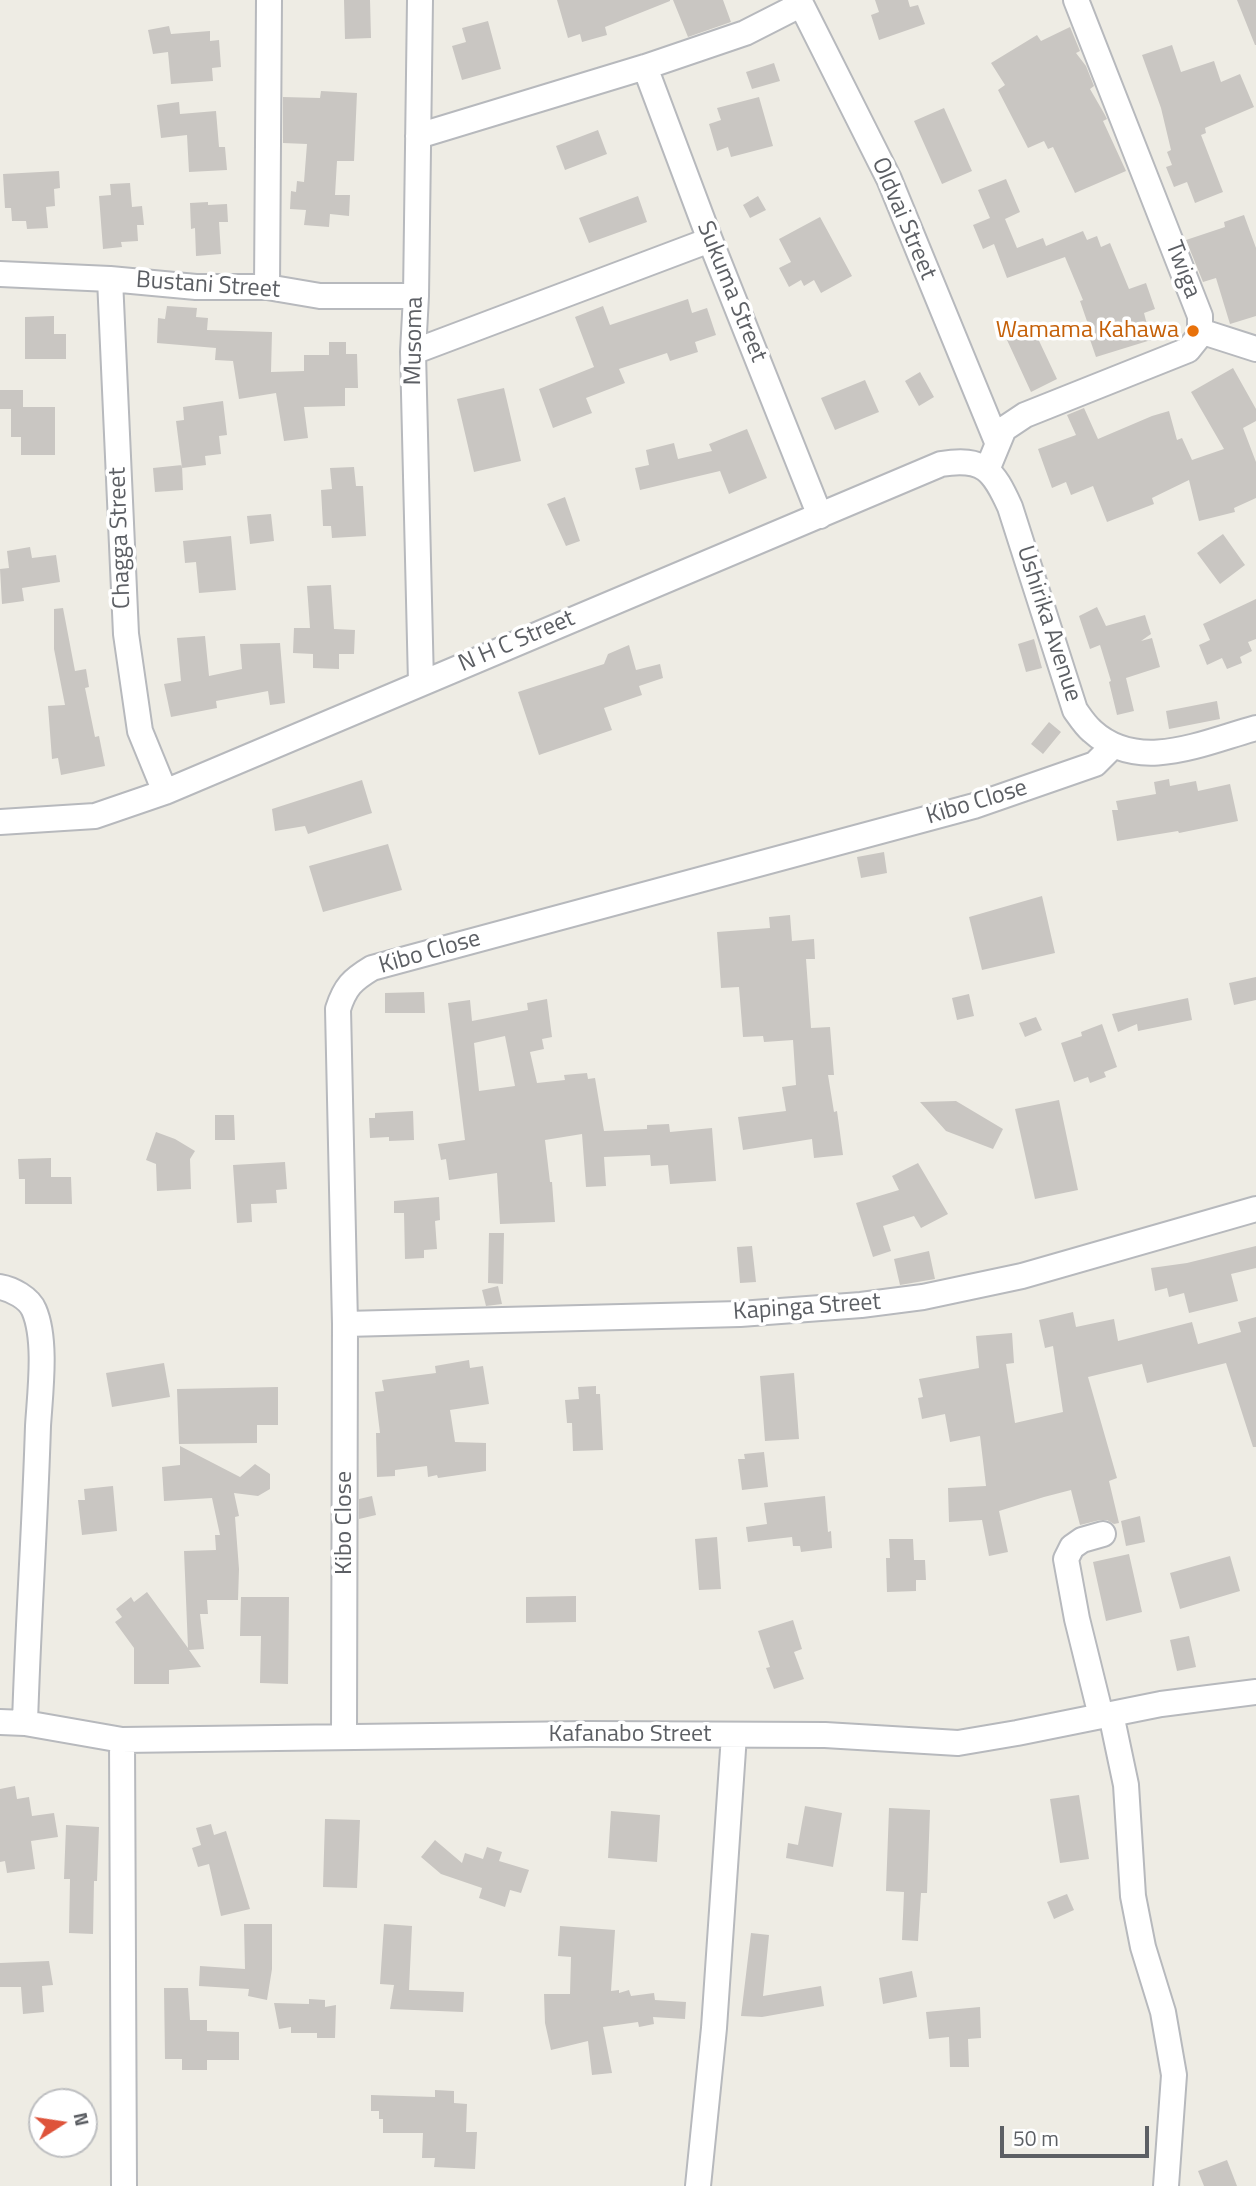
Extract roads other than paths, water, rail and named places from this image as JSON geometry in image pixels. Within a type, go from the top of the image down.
[{"type":"street","points":[[267,287],[269,0]]},
{"type":"street","name":"Musoma","points":[[420,0],[413,352],[421,683]]},
{"type":"street","name":"Twiga","points":[[1076,0],[1200,316],[1200,335]]},
{"type":"street","points":[[418,136],[645,67],[745,33],[800,3]]},
{"type":"street","name":"Oldvai Street","points":[[800,3],[889,179],[997,442]]},
{"type":"street","name":"Sukuma Street","points":[[645,67],[709,240],[820,516]]},
{"type":"street","points":[[413,352],[709,240]]},
{"type":"street","name":"Bustani Street","points":[[0,274],[110,279],[196,287],[267,287],[320,296],[416,296]]},
{"type":"street","name":"Chagga Street","points":[[110,279],[125,634],[140,731],[165,792]]},
{"type":"street","points":[[987,470],[1004,429],[1025,415],[1188,349],[1203,332],[1256,349]]},
{"type":"street","name":"N H C Street","points":[[0,822],[96,816],[165,792],[941,464],[971,462],[987,470]]},
{"type":"street","name":"Ushirika Avenue","points":[[987,470],[998,481],[1010,507],[1075,710],[1091,731],[1113,746],[1139,754],[1165,753],[1256,728]]},
{"type":"street","name":"Kibo Close","points":[[344,1736],[345,1324],[338,1009],[344,992],[356,977],[372,968],[974,806],[1095,764],[1113,746]]},
{"type":"street","name":"Kapinga Street","points":[[345,1324],[740,1314],[861,1305],[923,1297],[1022,1276],[1256,1209]]},
{"type":"street","points":[[0,1287],[23,1297],[33,1306],[38,1323],[40,1349],[25,1723]]},
{"type":"street","points":[[1103,1534],[1082,1539],[1072,1546],[1066,1559],[1077,1619],[1126,1785],[1133,1896],[1143,1947],[1163,2012],[1174,2075],[1166,2186]]},
{"type":"street","name":"Kafanabo Street","points":[[0,1722],[25,1723],[122,1740],[587,1734],[825,1735],[958,1743],[1161,1704],[1256,1692]]},
{"type":"street","points":[[698,2186],[714,2028],[734,1735]]},
{"type":"street","points":[[122,1740],[124,2186]]},
{"type":"place","name":"Wamama Kahawa","points":[[1193,331]]}]
